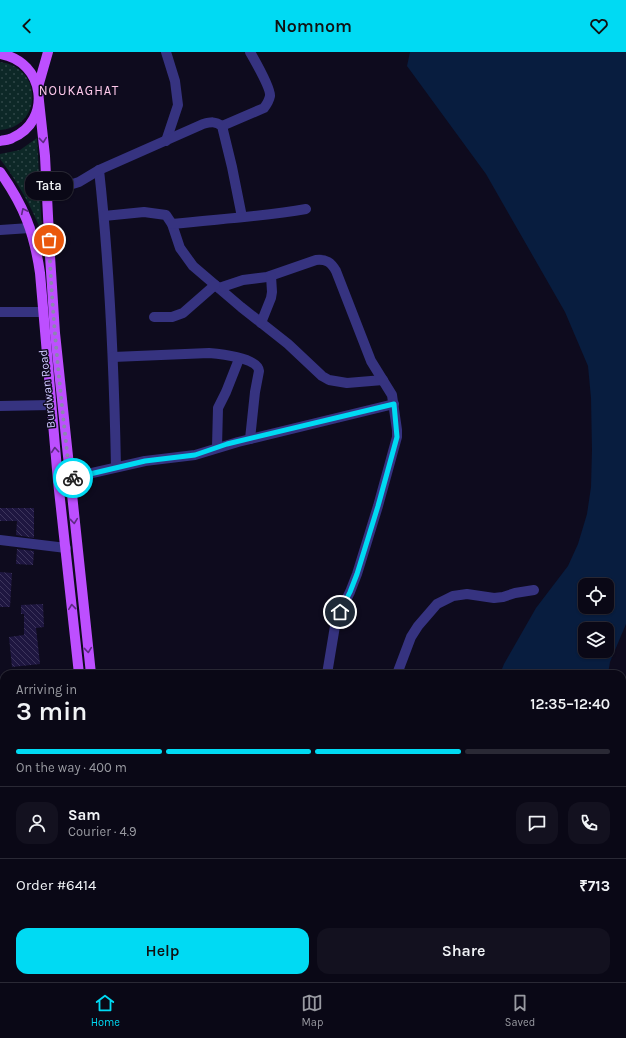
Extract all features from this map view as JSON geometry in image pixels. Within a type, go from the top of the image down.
[{"type":"main road","points":[[38,87],[48,52]]},
{"type":"main road","points":[[0,54],[9,55],[22,62],[32,73],[38,87]]},
{"type":"main road","name":"Burdwan Road","points":[[38,87],[47,192],[51,278],[91,670]]},
{"type":"main road","points":[[0,141],[12,138],[26,129],[35,116],[39,101]]},
{"type":"main road","name":"Burdwan Road","points":[[0,172],[26,215],[36,251],[40,278],[58,481],[79,670]]},
{"type":"main road","points":[[40,278],[51,278]]},
{"type":"street","points":[[166,52],[175,82],[178,105],[166,141]]},
{"type":"street","points":[[222,126],[264,108],[270,98],[270,92],[250,52]]},
{"type":"street","points":[[47,192],[79,182],[100,170],[203,124],[211,122],[222,126],[242,217]]},
{"type":"street","points":[[100,170],[113,357],[116,467]]},
{"type":"street","points":[[172,224],[264,216],[306,209]]},
{"type":"street","points":[[104,216],[151,212],[166,215],[172,224],[177,241],[184,255],[193,266],[288,344],[308,364],[329,380],[347,383],[383,380]]},
{"type":"street","points":[[0,230],[30,228]]},
{"type":"street","points":[[154,317],[172,317],[183,313],[217,286],[271,276],[316,260],[322,259],[332,264],[336,271],[371,361],[392,395],[397,437],[357,574],[336,620],[328,670]]},
{"type":"street","points":[[261,323],[271,298],[271,276]]},
{"type":"street","points":[[0,312],[42,312]]},
{"type":"street","points":[[113,357],[209,353],[225,355],[254,363],[259,368],[254,392],[250,439]]},
{"type":"street","points":[[217,447],[218,408],[239,359]]},
{"type":"street","points":[[70,478],[145,461],[189,456],[217,447],[394,404]]},
{"type":"street","points":[[0,406],[51,405]]},
{"type":"street","points":[[0,540],[66,548]]},
{"type":"street","points":[[399,670],[411,637],[418,626],[437,604],[453,596],[466,594],[494,598],[534,590]]},
{"type":"green space","points":[[0,62],[14,66],[24,74],[30,85],[32,97],[30,108],[24,119],[14,126],[0,130]]},
{"type":"green space","points":[[37,138],[42,233],[24,194],[0,159],[0,154],[20,150]]},
{"type":"water","points":[[410,52],[626,52],[626,624],[614,652],[614,622],[578,622],[578,658],[612,658],[609,670],[502,670],[536,608],[568,566],[578,544],[587,514],[591,487],[592,450],[591,398],[588,366],[565,312],[486,174],[407,66]]},
{"type":"building","points":[[0,508],[34,508],[34,538],[16,535],[17,521],[0,521]]},
{"type":"building","points":[[17,549],[34,551],[33,565],[16,564]]},
{"type":"building","points":[[0,572],[12,573],[10,607],[0,607]]},
{"type":"building","points":[[43,604],[44,627],[36,628],[40,664],[12,667],[9,637],[24,635],[24,614],[21,614],[21,605]]},
{"type":"way so far","points":[[49,240],[55,333],[70,478],[73,478]]},
{"type":"place","name":"Tata","points":[[49,240]]},
{"type":"district","name":"NOUKAGHAT","points":[[79,90]]},
{"type":"route","points":[[73,478],[145,461],[195,455],[227,444],[394,404],[397,437],[357,574],[340,612]]}]
